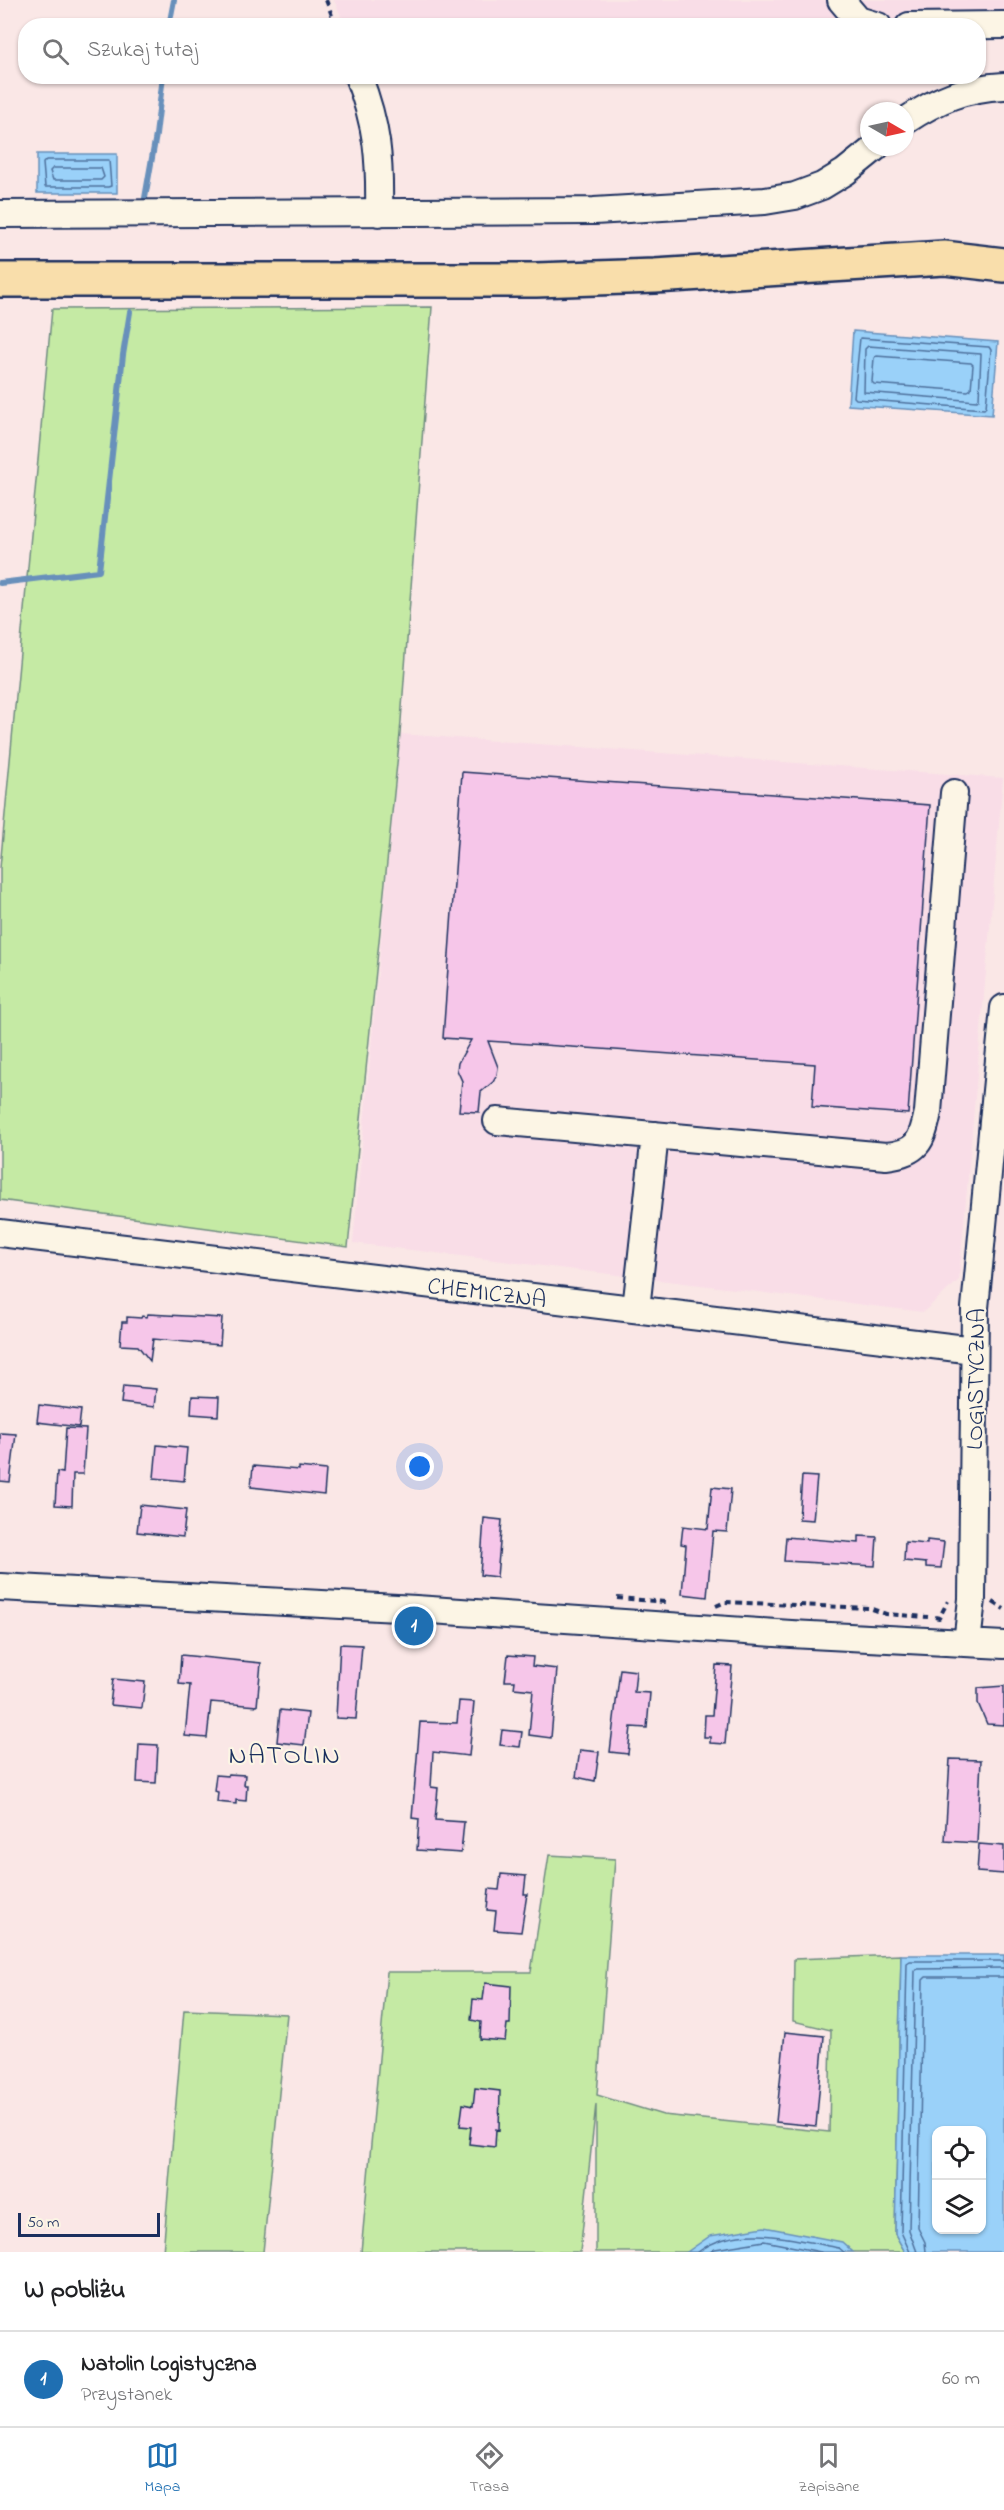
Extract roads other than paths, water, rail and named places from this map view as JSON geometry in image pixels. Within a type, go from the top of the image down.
[{"type":"main road","points":[[944,258],[1004,243]]},
{"type":"main road","points":[[0,280],[536,280],[654,276],[944,258],[1004,265]]},
{"type":"street","points":[[842,0],[856,18]]},
{"type":"street","points":[[986,25],[1004,25]]},
{"type":"street","points":[[361,84],[375,127],[380,172],[379,213]]},
{"type":"street","points":[[914,115],[947,96],[985,87],[1004,86]]},
{"type":"street","points":[[0,214],[594,211],[765,201],[795,196],[822,186],[865,156]]},
{"type":"street","points":[[497,1121],[886,1156],[904,1155],[917,1145],[925,1128],[928,1112],[954,793]]},
{"type":"street","name":"LOGISTYCZNA","points":[[967,1643],[972,1599],[975,1308],[1004,1008]]},
{"type":"street","points":[[636,1309],[655,1135]]},
{"type":"street","name":"CHEMICZNA","points":[[0,1233],[974,1350]]},
{"type":"street","points":[[0,1587],[604,1620],[791,1634],[1004,1645]]},
{"type":"water","points":[[37,154],[117,154],[117,193],[37,193]]},
{"type":"water","points":[[853,331],[998,342],[992,415],[848,405]]},
{"type":"water","points":[[901,1955],[1004,1955],[1004,2252],[905,2252],[895,2234]]},
{"type":"water","points":[[764,2227],[842,2242],[853,2252],[687,2252],[710,2236]]},
{"type":"waterway","points":[[171,18],[174,0]]},
{"type":"waterway","points":[[145,198],[162,84]]},
{"type":"waterway","points":[[0,583],[99,571],[123,355],[130,312]]},
{"type":"place","name":"Natolin Logistyczna","points":[[414,1626]]},
{"type":"district","name":"NATOLIN","points":[[285,1754]]}]
